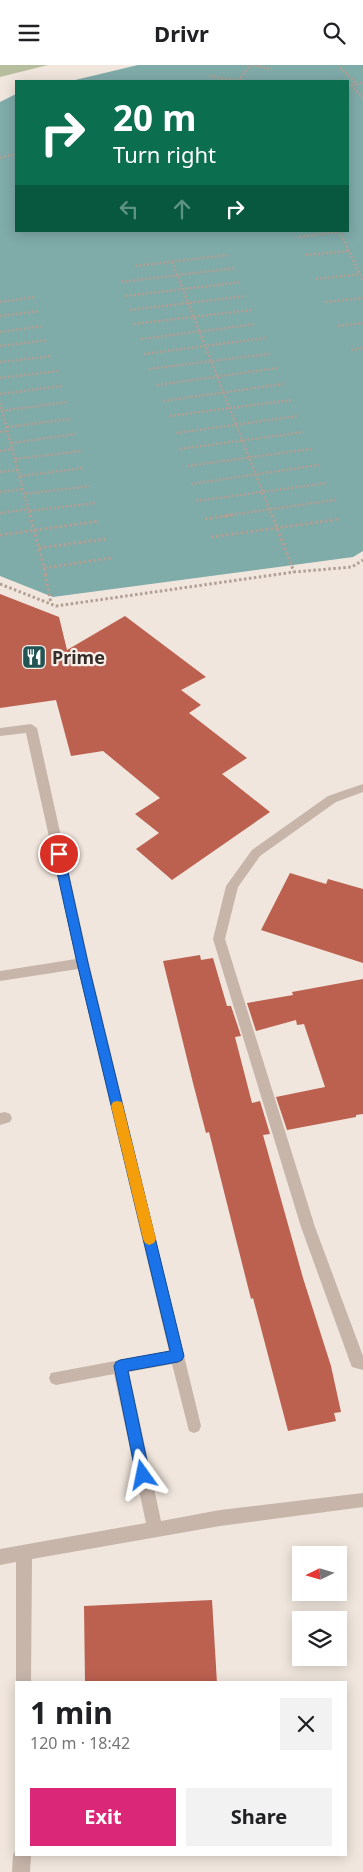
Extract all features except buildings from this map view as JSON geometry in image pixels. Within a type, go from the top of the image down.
[{"type":"street","points":[[0,732],[31,728],[83,963],[194,1426]]},
{"type":"street","points":[[363,788],[332,799],[256,853],[232,886],[219,939],[308,1227],[357,1362],[363,1363]]},
{"type":"street","points":[[0,976],[83,963]]},
{"type":"street","points":[[56,1378],[178,1356]]},
{"type":"street","points":[[120,1366],[155,1529]]},
{"type":"street","points":[[0,1557],[220,1518],[363,1500]]},
{"type":"street","points":[[23,1681],[24,1552]]},
{"type":"street","points":[[21,1872],[22,1856]]},
{"type":"path","points":[[239,80],[251,65],[272,69]]},
{"type":"path","points":[[340,67],[356,84]]},
{"type":"path","points":[[209,76],[232,80]]},
{"type":"path","points":[[351,85],[363,83]]},
{"type":"path","points":[[351,85],[363,98]]},
{"type":"path","points":[[0,158],[15,154]]},
{"type":"path","points":[[299,237],[340,232],[363,281]]},
{"type":"path","points":[[306,255],[349,251]]},
{"type":"path","points":[[135,266],[228,255]]},
{"type":"path","points":[[172,261],[294,572]]},
{"type":"path","points":[[121,282],[236,268]]},
{"type":"path","points":[[316,279],[360,274]]},
{"type":"path","points":[[126,296],[242,282]]},
{"type":"path","points":[[130,310],[246,296]]},
{"type":"path","points":[[0,302],[35,297]]},
{"type":"path","points":[[326,302],[363,298]]},
{"type":"path","points":[[134,324],[252,309]]},
{"type":"path","points":[[0,316],[39,311]]},
{"type":"path","points":[[338,326],[363,323]]},
{"type":"path","points":[[141,339],[256,324]]},
{"type":"path","points":[[0,332],[44,326]]},
{"type":"path","points":[[144,354],[265,338]]},
{"type":"path","points":[[0,346],[48,340]]},
{"type":"path","points":[[350,350],[363,348]]},
{"type":"path","points":[[150,369],[269,354]]},
{"type":"path","points":[[0,362],[52,356]]},
{"type":"path","points":[[157,385],[277,368]]},
{"type":"path","points":[[0,378],[57,371]]},
{"type":"path","points":[[163,401],[283,384]]},
{"type":"path","points":[[0,394],[61,386]]},
{"type":"path","points":[[170,416],[292,401]]},
{"type":"path","points":[[1,411],[67,402]]},
{"type":"path","points":[[0,403],[24,489],[51,603]]},
{"type":"path","points":[[176,433],[298,415]]},
{"type":"path","points":[[7,427],[71,419]]},
{"type":"path","points":[[0,432],[7,431]]},
{"type":"path","points":[[180,449],[304,432]]},
{"type":"path","points":[[11,443],[76,435]]},
{"type":"path","points":[[0,451],[13,449]]},
{"type":"path","points":[[187,466],[311,449]]},
{"type":"path","points":[[15,459],[81,451]]},
{"type":"path","points":[[191,484],[319,465]]},
{"type":"path","points":[[20,476],[83,468]]},
{"type":"path","points":[[0,472],[18,470]]},
{"type":"path","points":[[196,501],[328,483]]},
{"type":"path","points":[[24,494],[90,486]]},
{"type":"path","points":[[0,493],[24,489]]},
{"type":"path","points":[[205,519],[335,500]]},
{"type":"path","points":[[0,513],[95,503]]},
{"type":"path","points":[[211,537],[340,519]]},
{"type":"path","points":[[0,535],[100,521]]},
{"type":"path","points":[[39,548],[106,539]]},
{"type":"path","points":[[44,567],[111,558]]},
{"type":"path","points":[[0,584],[56,605],[294,572],[352,567],[363,560]]},
{"type":"path","points":[[42,561],[46,575]]},
{"type":"green space","points":[[0,65],[48,65],[0,77]]},
{"type":"water","points":[[138,65],[363,65],[363,551],[353,557],[53,597],[0,576],[0,102],[15,94],[15,232],[349,232],[349,80],[75,80]]},
{"type":"slow traffic","points":[[117,1106],[149,1239]]},
{"type":"place","name":"Prime","points":[[34,657]]},
{"type":"route","points":[[59,854],[83,963],[178,1356],[120,1366],[143,1475]]}]
